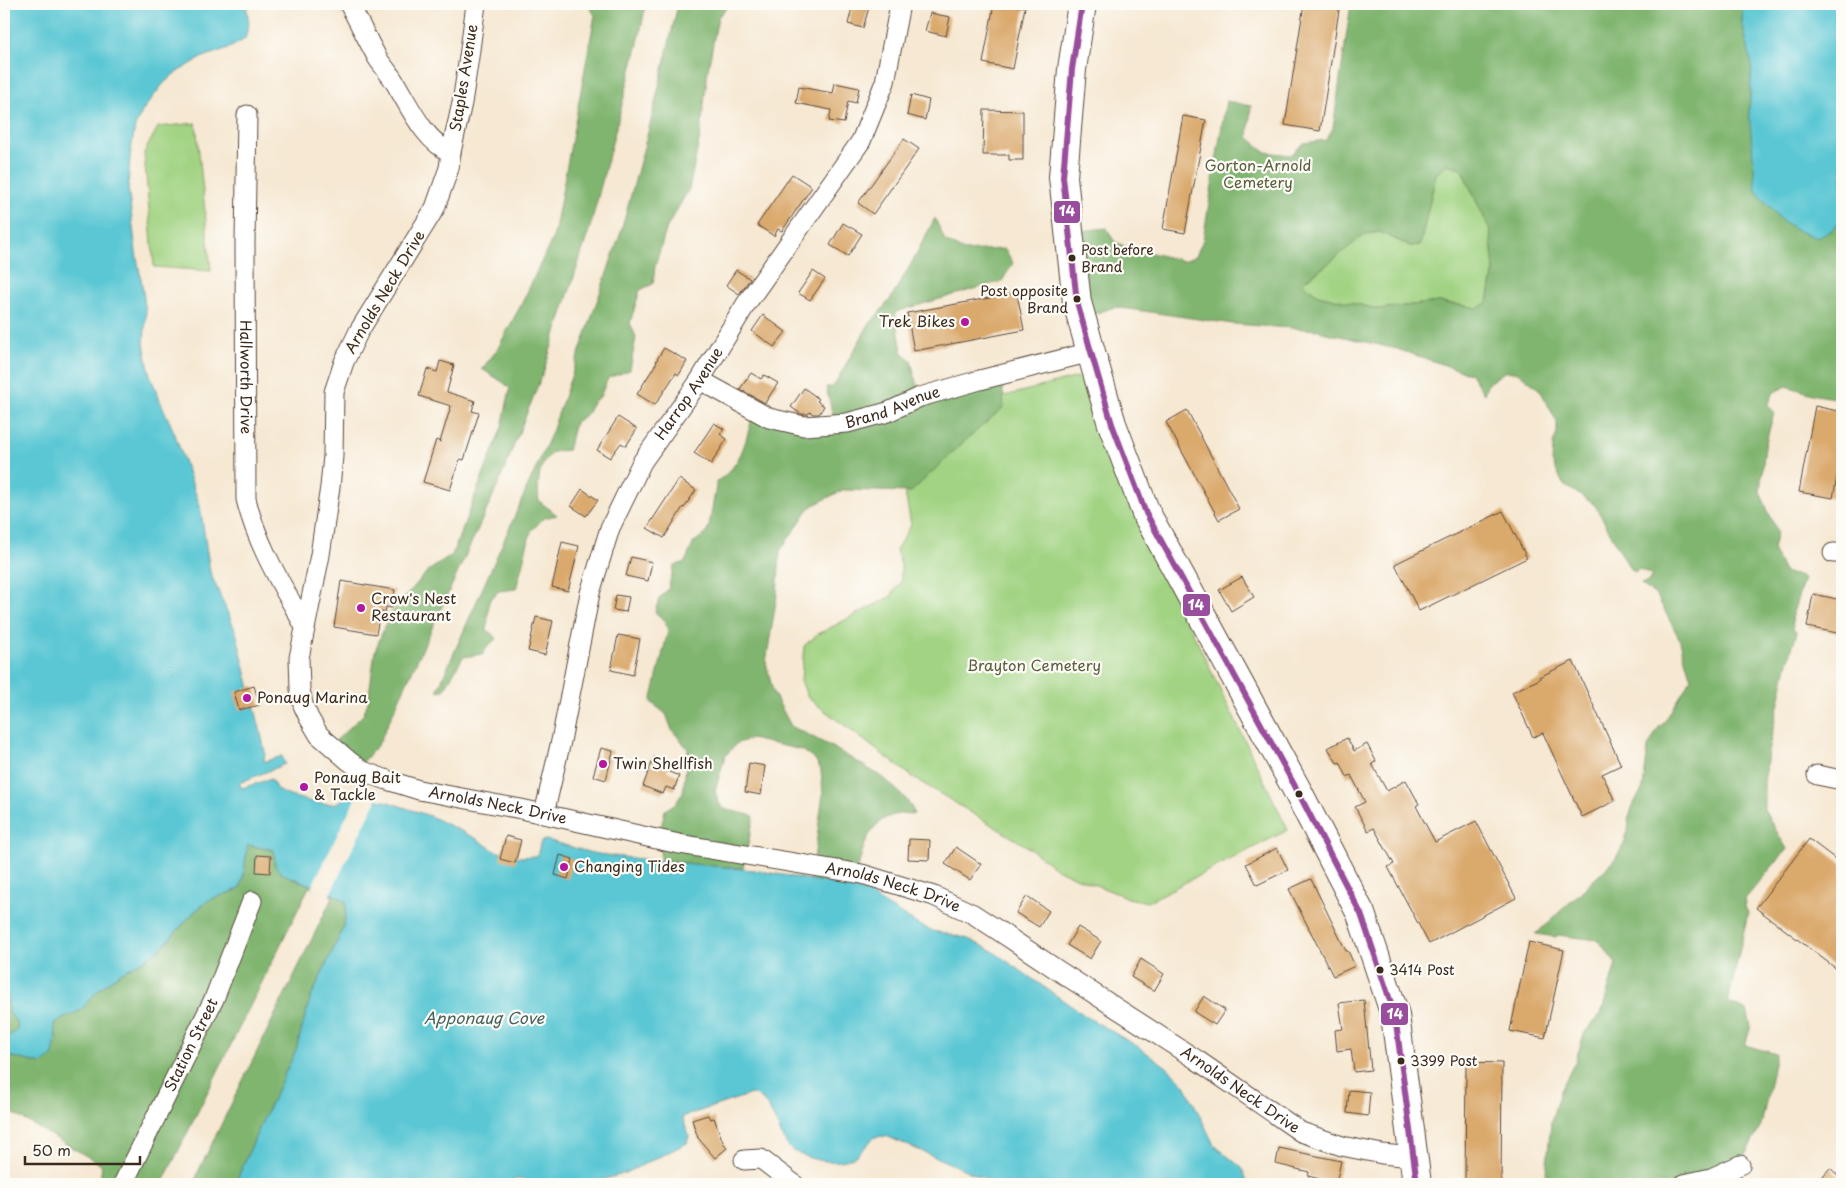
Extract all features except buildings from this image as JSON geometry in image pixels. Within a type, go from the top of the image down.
[{"type":"main road","points":[[1082,4],[1072,69],[1063,178],[1077,302],[1112,424],[1146,513],[1297,790],[1361,914],[1395,1016],[1417,1184]]},
{"type":"street","points":[[349,4],[379,60],[416,117],[431,138],[445,150],[451,152]]},
{"type":"street","name":"Staples Avenue","points":[[451,152],[462,103],[476,4]]},
{"type":"street","name":"Harrop Avenue","points":[[544,814],[561,741],[590,593],[610,528],[642,462],[700,380],[746,304],[861,141],[885,82],[900,4]]},
{"type":"street","name":"Hallworth Drive","points":[[247,115],[246,499],[251,520],[266,557],[305,627]]},
{"type":"street","name":"Arnolds Neck Drive","points":[[451,152],[449,168],[435,208],[359,331],[336,385],[333,405],[333,456],[330,487],[320,554],[298,658],[303,705],[319,735],[363,771],[408,787],[544,814],[678,844],[862,874],[934,896],[973,914],[1197,1060],[1301,1132],[1342,1146],[1382,1154],[1412,1157]]},
{"type":"street","name":"Brand Avenue","points":[[700,380],[769,418],[804,426],[855,421],[888,412],[920,397],[1092,352]]},
{"type":"street","points":[[1817,775],[1842,780]]},
{"type":"street","name":"Station Street","points":[[123,1184],[214,999],[252,901]]},
{"type":"street","points":[[744,1160],[761,1159],[794,1184]]},
{"type":"street","points":[[1684,1184],[1711,1178],[1740,1165]]},
{"type":"green space","points":[[587,4],[646,4],[638,43],[591,224],[544,370],[499,483],[379,743],[360,766],[330,746],[363,715],[368,702],[375,651],[389,615],[428,571],[452,555],[502,427],[510,389],[482,369],[497,350],[523,301],[554,235],[595,15]]},
{"type":"green space","points":[[678,4],[730,4],[718,17],[708,70],[700,137],[689,189],[667,227],[655,266],[653,284],[640,290],[630,323],[636,337],[630,370],[608,378],[600,397],[594,401],[587,414],[575,422],[568,450],[554,452],[547,457],[541,468],[538,489],[539,501],[557,515],[544,518],[531,531],[516,589],[499,591],[489,601],[487,630],[497,638],[488,646],[483,654],[463,657],[444,690],[437,691],[552,432],[621,232],[651,121]]},
{"type":"green space","name":"Gorton-Arnold Cemetery","points":[[1351,4],[1743,4],[1742,22],[1752,65],[1749,111],[1832,230],[1842,218],[1842,305],[1839,322],[1842,341],[1842,399],[1816,395],[1787,386],[1774,392],[1768,405],[1774,412],[1765,446],[1760,492],[1777,532],[1773,549],[1784,572],[1804,578],[1792,616],[1793,629],[1797,632],[1787,665],[1768,752],[1764,782],[1764,810],[1787,849],[1745,899],[1745,907],[1748,913],[1728,1002],[1747,1011],[1751,1026],[1745,1045],[1776,1054],[1761,1126],[1739,1166],[1689,1184],[1549,1184],[1546,1173],[1551,1122],[1560,1091],[1575,1062],[1585,1032],[1601,1014],[1616,964],[1598,940],[1536,934],[1614,861],[1624,844],[1629,825],[1628,819],[1634,803],[1643,788],[1648,747],[1691,679],[1679,638],[1657,596],[1641,584],[1648,582],[1652,575],[1640,569],[1634,572],[1629,567],[1595,505],[1563,484],[1552,462],[1557,422],[1540,390],[1519,373],[1506,371],[1488,383],[1484,394],[1471,374],[1397,349],[1320,330],[1233,324],[1115,307],[1081,318],[1071,232],[1107,228],[1114,241],[1124,246],[1183,261],[1196,256],[1203,240],[1226,101],[1251,106],[1248,137],[1265,152],[1291,155],[1304,143],[1326,140],[1333,128]],"holes":[[[1447,164],[1461,168],[1490,230],[1494,269],[1488,302],[1478,308],[1439,302],[1377,309],[1318,295],[1303,284],[1305,280],[1365,234],[1380,232],[1410,246],[1420,245],[1436,174]]]},
{"type":"green space","points":[[196,123],[211,271],[154,267],[144,153],[158,127]]},
{"type":"green space","points":[[1447,164],[1461,168],[1490,230],[1494,269],[1488,302],[1478,308],[1439,302],[1377,309],[1318,295],[1303,284],[1305,280],[1364,234],[1380,232],[1410,246],[1420,245],[1436,174]]},
{"type":"green space","points":[[935,218],[945,241],[964,251],[1005,249],[1013,263],[1002,281],[895,312],[902,351],[911,361],[920,396],[1002,378],[1004,407],[911,492],[843,490],[810,507],[780,551],[777,595],[766,662],[773,692],[791,726],[832,747],[884,778],[906,799],[914,814],[898,814],[886,818],[876,826],[863,848],[855,888],[811,880],[823,794],[821,770],[815,759],[802,750],[751,739],[737,743],[725,756],[715,791],[718,802],[724,809],[754,816],[743,868],[708,866],[660,859],[661,841],[658,840],[665,810],[676,803],[683,792],[688,749],[672,730],[666,714],[651,702],[668,631],[665,622],[655,612],[659,599],[668,589],[674,566],[685,562],[694,542],[706,534],[717,481],[738,460],[753,414],[835,424],[826,387],[833,387],[868,326],[889,301]]},
{"type":"green space","name":"Brayton Cemetery","points":[[1078,377],[1136,515],[1288,830],[1147,902],[1128,898],[1058,870],[1028,847],[914,778],[808,698],[801,681],[804,646],[818,634],[890,597],[901,582],[901,565],[896,550],[911,525],[893,425]]},
{"type":"green space","points":[[247,845],[274,850],[275,865],[294,879],[337,896],[346,902],[346,914],[342,931],[310,999],[296,1050],[235,1184],[194,1184],[199,1170],[333,896],[309,887],[162,1184],[101,1184],[102,1165],[4,1108],[4,1059],[9,1056],[42,1064],[56,1039],[54,1023],[81,1010],[98,990],[122,972],[149,957],[162,947],[194,912],[209,900],[239,889],[244,873]]},
{"type":"green space","points":[[4,993],[7,995],[9,1012],[18,1025],[16,1031],[4,1039]]},
{"type":"water","name":"Apponaug Cove","points":[[4,4],[246,4],[249,23],[245,39],[231,47],[201,58],[174,74],[163,84],[143,110],[135,126],[128,187],[146,313],[144,344],[150,375],[174,432],[200,506],[210,572],[236,632],[265,752],[264,762],[282,756],[285,764],[239,783],[242,788],[271,779],[277,790],[290,796],[316,803],[334,804],[352,795],[385,801],[430,816],[477,839],[495,851],[520,857],[537,856],[541,841],[547,840],[592,853],[754,870],[841,885],[864,891],[917,924],[933,931],[966,938],[991,950],[1087,1017],[1137,1046],[1167,1067],[1185,1085],[1214,1145],[1242,1168],[1248,1184],[998,1184],[886,1136],[874,1137],[851,1158],[836,1161],[818,1160],[793,1151],[784,1140],[764,1101],[751,1094],[682,1117],[689,1136],[687,1143],[626,1173],[591,1183],[537,1183],[518,1179],[497,1184],[235,1184],[296,1050],[310,999],[342,931],[346,914],[346,902],[337,896],[281,873],[275,865],[274,850],[248,845],[243,879],[239,889],[209,900],[194,912],[162,947],[149,957],[122,972],[98,990],[81,1010],[54,1023],[56,1039],[53,1055],[42,1064],[9,1056],[4,1059],[4,1039],[16,1031],[18,1025],[9,1012],[7,995],[4,993]]},
{"type":"water","points":[[1743,4],[1842,4],[1842,218],[1832,230],[1818,238],[1798,231],[1781,220],[1756,191],[1749,111],[1752,65],[1742,22]]},
{"type":"pier","points":[[358,793],[378,797],[329,896],[311,888]]},
{"type":"transit line","name":"14","points":[[1082,4],[1072,69],[1063,177],[1077,302],[1091,352],[1112,424],[1146,513],[1297,790],[1361,914],[1395,1015],[1417,1184]]},
{"type":"place","name":"Post before Brand","points":[[1072,258]]},
{"type":"place","name":"Post opposite Brand","points":[[1077,299]]},
{"type":"place","name":"Trek Bikes","points":[[965,322]]},
{"type":"place","name":"Crow's Nest Restaurant","points":[[361,608]]},
{"type":"place","name":"Ponaug Marina","points":[[247,698]]},
{"type":"place","name":"Twin Shellfish","points":[[603,764]]},
{"type":"place","name":"Ponaug Bait & Tackle","points":[[304,787]]},
{"type":"place","name":"Changing Tides","points":[[564,867]]},
{"type":"place","name":"3414 Post","points":[[1380,970]]},
{"type":"place","name":"3399 Post","points":[[1401,1061]]}]
